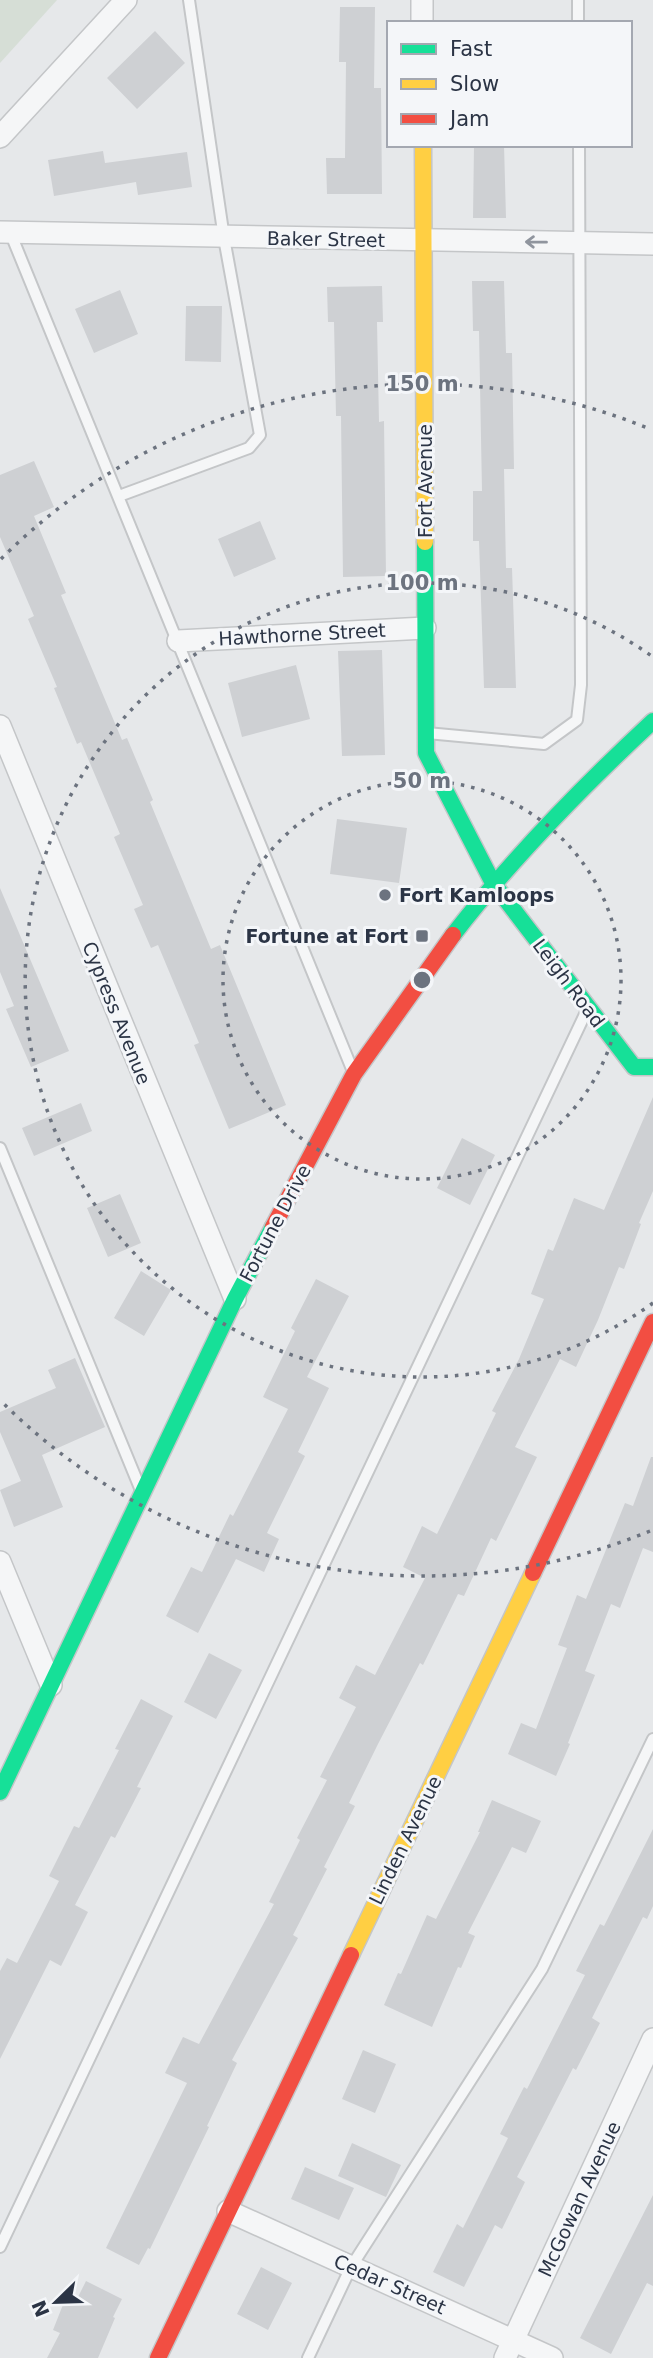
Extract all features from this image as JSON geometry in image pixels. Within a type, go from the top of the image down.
[{"type":"street","points":[[0,136],[126,0]]},
{"type":"street","points":[[422,0],[422,21]]},
{"type":"street","name":"Fort Avenue","points":[[423,147],[426,753],[493,884]]},
{"type":"street","name":"Baker Street","points":[[5,232],[653,244]]},
{"type":"street","name":"Hawthorne Street","points":[[178,641],[425,628]]},
{"type":"street","name":"Fortune Drive","points":[[0,1793],[235,1299],[354,1074],[443,947],[493,884],[581,788],[653,721]]},
{"type":"street","name":"Cypress Avenue","points":[[0,726],[235,1299]]},
{"type":"street","name":"Leigh Road","points":[[493,884],[634,1068],[653,1067]]},
{"type":"street","name":"Linden Avenue","points":[[158,2358],[653,1322]]},
{"type":"street","points":[[0,1562],[51,1685]]},
{"type":"street","name":"McGowan Avenue","points":[[509,2349],[653,2039]]},
{"type":"street","name":"Cedar Street","points":[[228,2211],[351,2267],[509,2349],[552,2358]]},
{"type":"lane","points":[[119,496],[249,448],[260,435],[224,238],[189,0]]},
{"type":"lane","points":[[578,0],[579,21]]},
{"type":"lane","points":[[425,733],[544,744],[577,720],[581,685],[579,147]]},
{"type":"lane","points":[[5,232],[119,496],[354,1074]]},
{"type":"lane","points":[[0,2247],[588,1008]]},
{"type":"lane","points":[[0,1148],[142,1493]]},
{"type":"lane","points":[[308,2358],[351,2267],[542,1969],[653,1739]]},
{"type":"shaded area","points":[[0,0],[57,0],[0,63]]},
{"type":"building","points":[[340,7],[375,7],[374,88],[381,88],[382,194],[327,194],[326,158],[345,158],[346,62],[339,62]]},
{"type":"building","points":[[155,31],[185,63],[137,109],[107,78]]},
{"type":"building","points":[[474,147],[504,147],[506,218],[473,218]]},
{"type":"building","points":[[103,151],[105,163],[187,152],[192,187],[138,195],[136,182],[54,196],[48,160]]},
{"type":"building","points":[[472,281],[504,281],[506,353],[512,353],[514,469],[504,469],[506,568],[512,568],[516,688],[484,688],[479,541],[473,541],[473,491],[482,491],[479,331],[473,331]]},
{"type":"building","points":[[382,286],[383,322],[377,322],[379,422],[384,421],[386,576],[343,577],[341,416],[336,416],[334,322],[328,322],[327,287]]},
{"type":"building","points":[[120,290],[138,334],[94,353],[75,309]]},
{"type":"building","points":[[186,306],[222,306],[221,362],[185,361]]},
{"type":"building","points":[[34,461],[54,507],[34,516],[66,593],[61,595],[122,740],[127,738],[153,800],[150,802],[211,949],[220,945],[286,1105],[229,1129],[194,1045],[199,1043],[158,945],[151,948],[134,909],[143,905],[114,837],[120,834],[81,742],[77,744],[54,688],[57,687],[28,619],[34,616],[0,537],[0,475]]},
{"type":"building","points":[[260,521],[276,559],[234,577],[218,539]]},
{"type":"building","points":[[382,650],[385,755],[342,756],[338,651]]},
{"type":"building","points":[[296,665],[310,719],[242,737],[228,683]]},
{"type":"building","points":[[337,819],[407,828],[399,883],[330,874]]},
{"type":"building","points":[[0,888],[69,1051],[31,1067],[6,1009],[14,1006],[0,972]]},
{"type":"building","points":[[653,1097],[653,1191],[624,1269],[619,1267],[576,1367],[560,1359],[515,1447],[537,1457],[496,1541],[491,1538],[464,1596],[458,1594],[423,1665],[420,1663],[378,1744],[349,1803],[355,1806],[324,1867],[327,1869],[293,1935],[298,1938],[232,2060],[237,2063],[207,2126],[209,2127],[150,2249],[148,2248],[139,2265],[106,2248],[187,2083],[165,2073],[183,2037],[199,2044],[274,1904],[269,1902],[300,1840],[297,1838],[327,1780],[320,1777],[356,1707],[339,1698],[356,1665],[375,1675],[425,1578],[403,1567],[422,1526],[437,1534],[496,1413],[492,1411],[519,1359],[544,1299],[531,1294],[548,1249],[553,1251],[574,1198],[604,1210]]},
{"type":"building","points":[[81,1103],[92,1131],[34,1156],[22,1128]]},
{"type":"building","points":[[462,1138],[495,1155],[470,1205],[437,1188]]},
{"type":"building","points":[[120,1194],[141,1243],[108,1257],[87,1208]]},
{"type":"building","points":[[141,1271],[171,1290],[144,1336],[114,1318]]},
{"type":"building","points":[[316,1279],[349,1296],[307,1377],[329,1388],[298,1452],[305,1456],[267,1533],[279,1539],[264,1572],[236,1559],[198,1633],[166,1616],[191,1567],[202,1572],[230,1514],[233,1516],[288,1409],[263,1397],[295,1331],[291,1328]]},
{"type":"building","points":[[75,1358],[105,1427],[42,1455],[63,1507],[14,1527],[0,1490],[21,1481],[0,1432],[0,1412],[56,1388],[48,1370]]},
{"type":"building","points":[[651,1457],[653,1552],[643,1548],[620,1608],[611,1604],[585,1671],[595,1675],[556,1776],[508,1754],[521,1723],[536,1729],[567,1648],[558,1645],[577,1595],[586,1599],[625,1503],[633,1506]]},
{"type":"building","points":[[209,1653],[242,1670],[216,1719],[184,1702]]},
{"type":"building","points":[[141,1699],[173,1716],[137,1787],[141,1788],[115,1838],[111,1836],[75,1905],[88,1912],[61,1966],[50,1960],[0,2059],[0,1971],[7,1958],[17,1963],[59,1881],[49,1876],[74,1826],[79,1828],[119,1750],[115,1749]]},
{"type":"building","points":[[492,1800],[541,1821],[526,1853],[512,1847],[468,1933],[475,1936],[461,1968],[458,1967],[432,2027],[384,2005],[427,1915],[436,1919],[480,1832]]},
{"type":"building","points":[[653,1829],[653,1906],[647,1919],[643,1917],[592,2018],[600,2023],[576,2070],[573,2068],[517,2177],[525,2182],[502,2229],[495,2225],[464,2287],[433,2272],[457,2224],[463,2228],[508,2138],[500,2134],[524,2087],[527,2089],[585,1975],[576,1971],[600,1924],[604,1926]]},
{"type":"building","points":[[363,2050],[396,2064],[375,2113],[342,2099]]},
{"type":"building","points":[[352,2143],[401,2165],[386,2197],[338,2176]]},
{"type":"building","points":[[305,2167],[354,2188],[339,2220],[291,2199]]},
{"type":"building","points":[[653,2195],[653,2286],[647,2283],[611,2354],[580,2338]]},
{"type":"building","points":[[261,2267],[292,2283],[268,2330],[237,2314]]},
{"type":"building","points":[[86,2281],[122,2299],[98,2358],[47,2358],[60,2333],[53,2330],[66,2297],[76,2301]]},
{"type":"traffic: fast","points":[[425,542],[426,753],[493,883],[634,1067],[653,1067]]},
{"type":"traffic: fast","points":[[453,935],[499,878],[549,824],[653,721]]},
{"type":"traffic: fast","points":[[0,1792],[235,1299],[273,1227]]},
{"type":"traffic: slow","points":[[423,147],[425,542]]},
{"type":"traffic: slow","points":[[351,1955],[533,1573]]},
{"type":"traffic: jam","points":[[273,1227],[354,1074],[453,935]]},
{"type":"traffic: jam","points":[[533,1573],[653,1322]]},
{"type":"traffic: jam","points":[[158,2358],[351,1955]]},
{"type":"place","name":"Fort Kamloops","points":[[385,895]]},
{"type":"place","name":"Fortune at Fort","points":[[422,936]]}]
